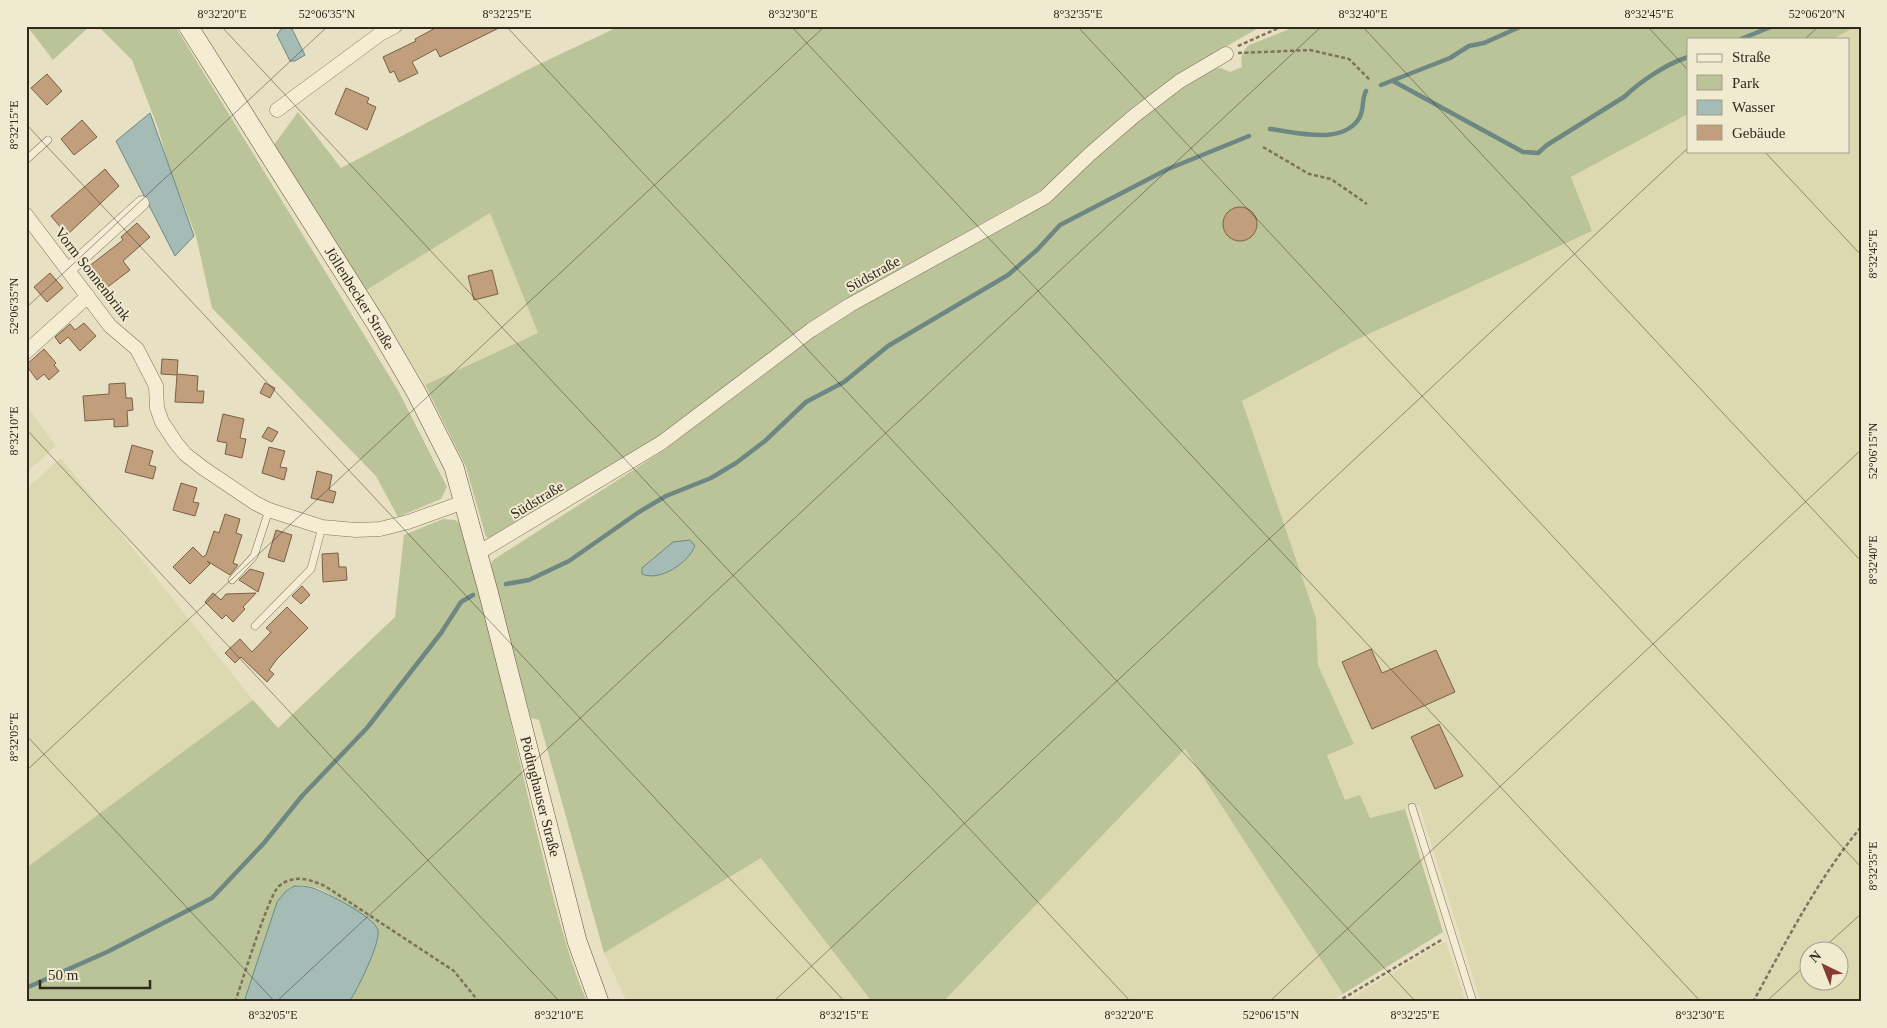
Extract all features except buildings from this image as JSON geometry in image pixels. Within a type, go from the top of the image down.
[{"type":"main road","name":"Jöllenbecker Straße","points":[[188,26],[372,317],[411,384],[454,467],[488,591]]},
{"type":"main road","name":"Pödinghauser Straße","points":[[488,591],[577,941],[599,1002]]},
{"type":"street","points":[[277,110],[380,34],[395,26]]},
{"type":"street","name":"Südstraße","points":[[478,553],[661,442],[811,330],[850,305],[1045,197],[1090,154],[1134,116],[1180,81],[1226,54]]},
{"type":"street","points":[[68,270],[142,203]]},
{"type":"street","name":"Vorm Sonnenbrink","points":[[26,215],[110,326],[137,349],[156,386],[157,408],[162,422],[185,454],[269,510],[322,526],[356,530],[380,529],[408,522],[464,502]]},
{"type":"street","points":[[26,352],[88,296]]},
{"type":"lane","points":[[26,160],[48,140]]},
{"type":"lane","points":[[232,580],[254,556],[269,510]]},
{"type":"lane","points":[[255,626],[311,569],[322,526]]},
{"type":"lane","points":[[1412,807],[1473,1002]]},
{"type":"path","points":[[1226,54],[1283,26]]},
{"type":"path","points":[[1226,54],[1310,50],[1349,59],[1370,80]]},
{"type":"path","points":[[1263,147],[1308,174],[1331,179],[1367,204]]},
{"type":"path","points":[[1753,1002],[1809,900],[1841,851],[1861,828]]},
{"type":"path","points":[[236,1002],[273,892],[291,879],[301,878],[325,886],[454,971],[478,1002]]},
{"type":"path","points":[[1337,1002],[1451,934]]},
{"type":"shaded area","points":[[1857,26],[1861,26],[1861,1002],[1481,1002],[1419,805],[1370,818],[1360,795],[1345,800],[1327,754],[1354,744],[1318,665],[1316,618],[1242,401],[1356,340],[1591,231],[1571,177],[1687,115],[1687,152],[1850,152],[1850,38],[1835,38]]},
{"type":"shaded area","points":[[490,213],[538,333],[425,385],[366,291]]},
{"type":"shaded area","points":[[26,405],[56,446],[26,473]]},
{"type":"shaded area","points":[[61,458],[253,700],[26,868],[26,489]]},
{"type":"shaded area","points":[[1185,749],[1343,994],[1330,1002],[943,1002]]},
{"type":"shaded area","points":[[761,858],[872,1002],[627,1002],[604,953]]},
{"type":"shaded area","points":[[1446,942],[1466,1002],[1345,1002],[1438,945]]},
{"type":"green space","points":[[27,26],[90,26],[53,60]]},
{"type":"green space","points":[[98,26],[175,26],[399,392],[447,487],[441,499],[398,517],[376,476],[212,308],[196,236],[169,167],[158,128],[132,60]]},
{"type":"green space","points":[[620,26],[1262,26],[1185,70],[1134,106],[1043,189],[846,300],[658,441],[495,539],[486,537],[466,467],[425,385],[538,333],[490,213],[365,291],[273,146],[298,112],[341,168],[531,68]]},
{"type":"green space","points":[[1297,26],[1857,26],[1835,38],[1687,38],[1687,115],[1571,177],[1592,231],[1356,340],[1242,401],[1316,618],[1318,665],[1354,744],[1327,755],[1345,800],[1360,795],[1370,818],[1405,809],[1443,932],[1343,994],[1185,749],[943,1002],[872,1002],[761,858],[604,953],[539,720],[531,718],[490,567],[493,560],[666,449],[815,333],[1046,203],[1138,121],[1183,88],[1211,69],[1221,68],[1230,72],[1242,67],[1242,55],[1249,45]]},
{"type":"green space","points":[[443,519],[455,520],[461,524],[493,645],[556,907],[573,964],[587,1002],[349,1002],[378,937],[352,910],[330,894],[306,886],[294,886],[284,893],[277,902],[244,1002],[26,1002],[26,868],[253,700],[278,728],[395,617],[404,535]]},
{"type":"water","points":[[282,28],[292,29],[305,55],[295,61],[290,61],[277,35]]},
{"type":"water","points":[[150,113],[194,236],[175,256],[116,141]]},
{"type":"water","points":[[690,540],[695,546],[686,559],[673,569],[657,575],[649,576],[642,574],[642,568],[673,542]]},
{"type":"water","points":[[294,886],[313,888],[338,900],[368,918],[378,930],[376,945],[372,955],[349,1002],[244,1002],[277,902],[286,891]]},
{"type":"waterway","points":[[1381,85],[1450,58],[1469,46],[1484,43],[1522,26]]},
{"type":"waterway","points":[[1743,38],[1773,26]]},
{"type":"waterway","points":[[1393,81],[1523,152],[1538,153],[1547,145],[1624,97],[1654,74],[1687,57]]},
{"type":"waterway","points":[[1270,129],[1317,135],[1329,135],[1340,132],[1350,128],[1360,117],[1366,91]]},
{"type":"waterway","points":[[506,584],[529,580],[569,561],[639,512],[666,496],[711,478],[736,463],[765,441],[806,402],[844,382],[888,346],[1008,275],[1037,250],[1060,225],[1168,169],[1249,136]]},
{"type":"waterway","points":[[26,988],[107,952],[212,898],[264,843],[302,796],[367,728],[441,633],[461,602],[473,595]]}]
